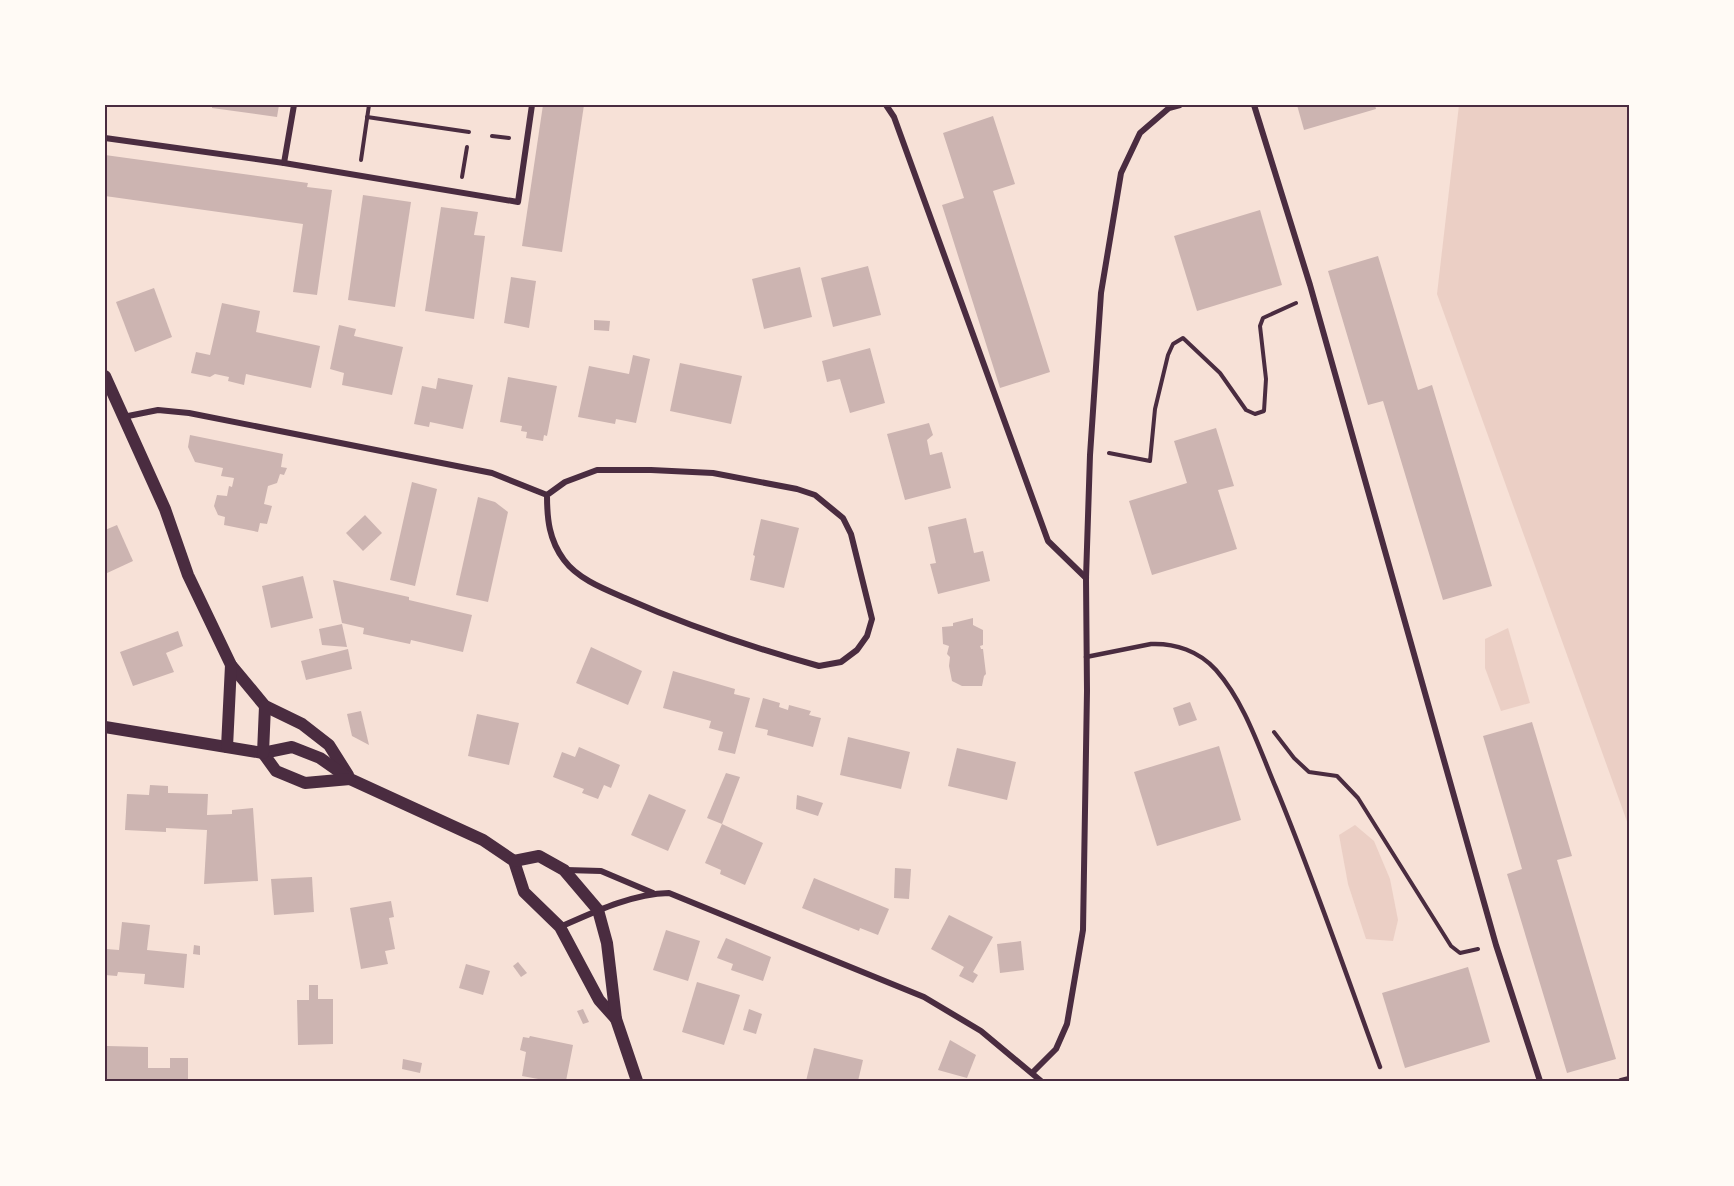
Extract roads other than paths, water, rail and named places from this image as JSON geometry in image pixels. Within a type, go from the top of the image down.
[{"type":"main road","points":[[105,376],[165,509],[188,575],[231,665],[265,706],[302,724],[329,745],[350,779]]},
{"type":"main road","points":[[227,747],[231,665]]},
{"type":"main road","points":[[265,706],[263,753],[276,771],[305,783],[350,779]]},
{"type":"main road","points":[[105,727],[263,753],[292,747],[320,758],[350,779],[483,840],[514,861],[524,892],[560,927],[599,1000],[616,1019]]},
{"type":"main road","points":[[514,861],[538,856],[564,870],[598,910],[607,943],[616,1019],[637,1081]]},
{"type":"street","points":[[284,163],[294,105]]},
{"type":"street","points":[[105,138],[284,163],[518,202],[532,105]]},
{"type":"street","points":[[886,105],[894,117],[1048,542],[1086,578]]},
{"type":"street","points":[[1032,1073],[1056,1048],[1068,1023],[1083,930],[1086,578],[1090,450],[1101,293],[1121,173],[1140,133],[1169,108],[1180,105]]},
{"type":"street","points":[[1254,105],[1313,296],[1497,945],[1540,1081]]},
{"type":"street","points":[[122,417],[158,410],[189,413],[492,473],[547,495]]},
{"type":"street","points":[[597,470],[713,473],[797,489],[815,495],[843,518],[851,534],[872,619],[867,636],[857,650],[841,662],[819,666],[658,613],[585,579],[565,561],[553,541],[547,518],[547,495],[564,482],[597,470]]},
{"type":"street","points":[[564,870],[601,871],[654,893]]},
{"type":"street","points":[[560,927],[598,910],[654,893],[669,893],[924,998],[981,1031],[1041,1081]]},
{"type":"street","points":[[1621,1081],[1629,1079]]},
{"type":"lane","points":[[1086,657],[1151,644],[1187,648],[1215,669],[1229,687],[1247,719],[1305,857],[1380,1067]]}]
